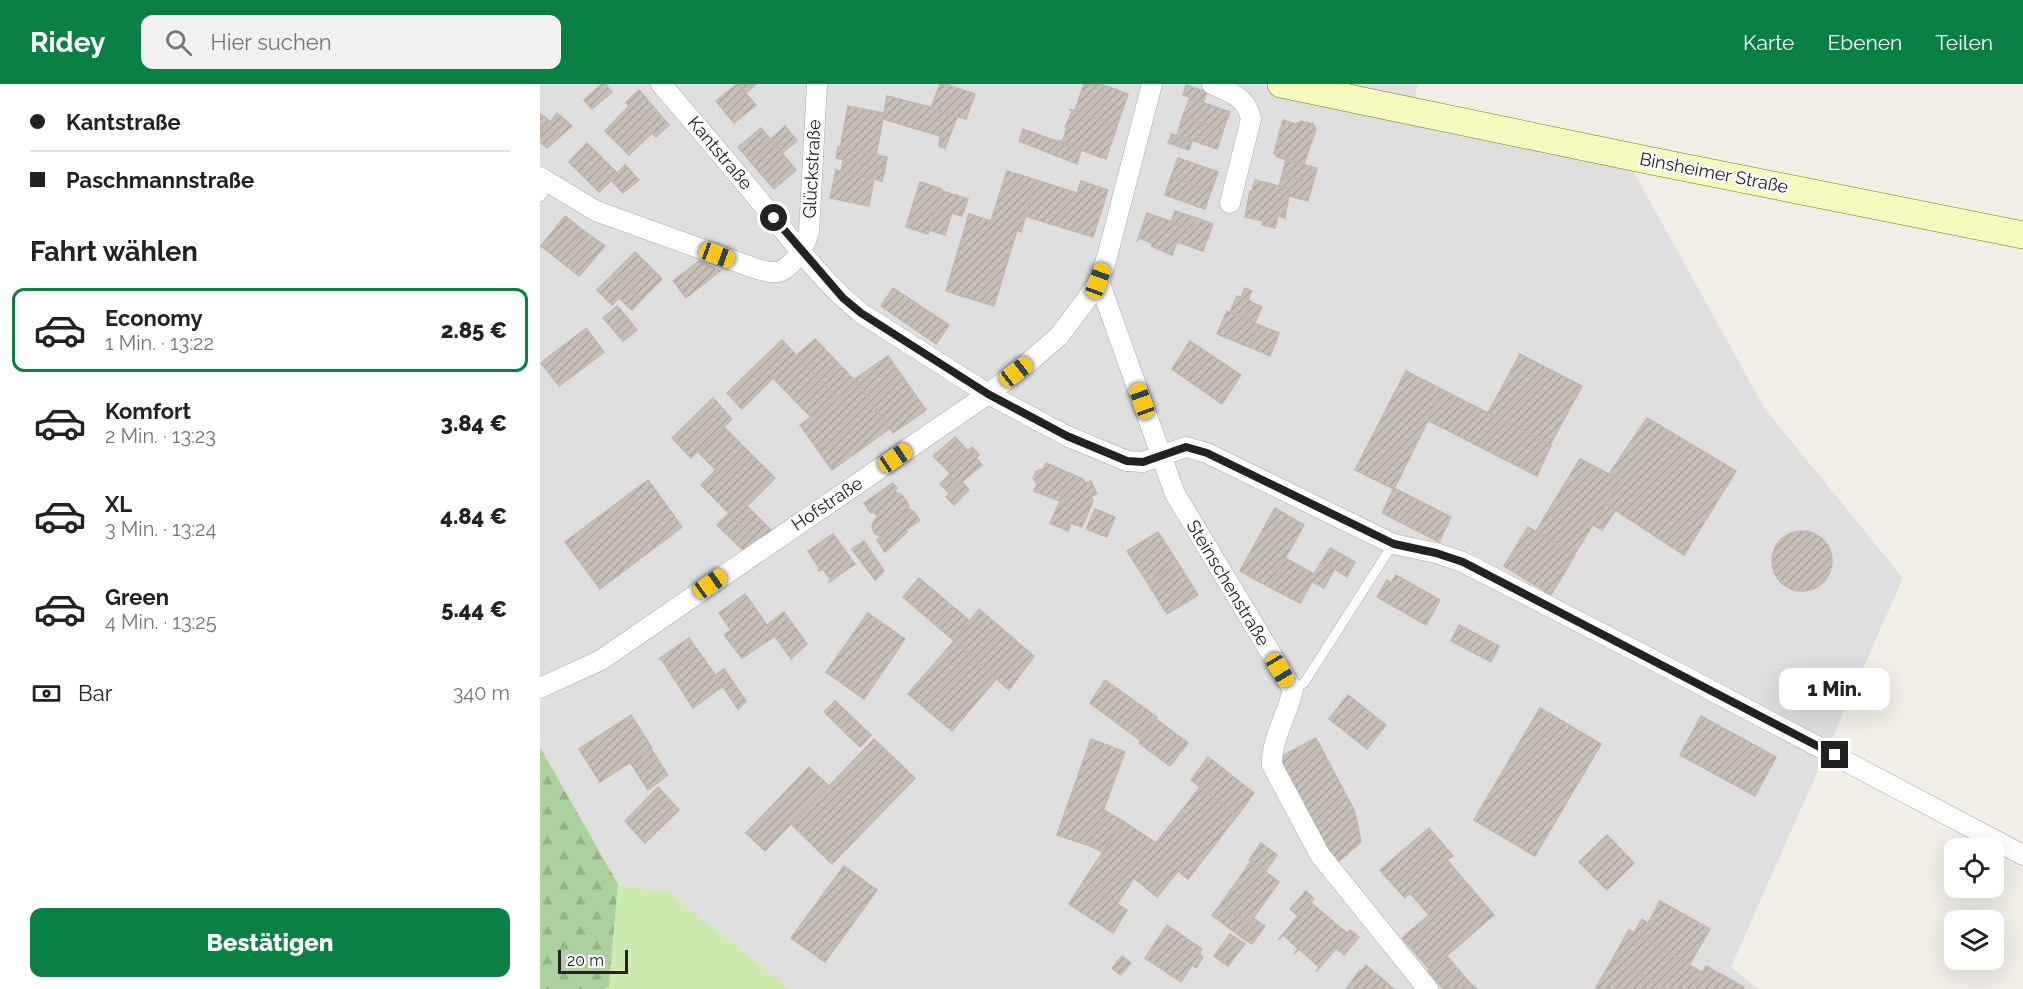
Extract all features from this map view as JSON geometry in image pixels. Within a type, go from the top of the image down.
[{"type":"main road","name":"Binsheimer Straße","points":[[1281,84],[2023,235]]},
{"type":"street","name":"Kantstraße","points":[[661,84],[800,251],[843,298],[861,313],[988,394]]},
{"type":"street","name":"Glückstraße","points":[[800,251],[805,244],[808,232],[817,84]]},
{"type":"street","name":"Hofstraße","points":[[540,688],[601,660],[988,394],[1059,336],[1098,281],[1107,257],[1152,84]]},
{"type":"street","points":[[1212,84],[1240,99],[1248,106],[1251,119],[1230,203]]},
{"type":"street","points":[[543,186],[596,211],[757,270],[780,271],[800,251]]},
{"type":"street","name":"Steinschenstraße","points":[[1098,281],[1175,494],[1293,690]]},
{"type":"street","points":[[988,394],[1067,436],[1127,461],[1143,462],[1186,447],[1207,453],[1394,544],[1436,553],[1463,562],[2023,855]]},
{"type":"street","points":[[1293,690],[1289,708],[1272,751],[1272,765],[1320,855],[1428,989]]},
{"type":"lane","points":[[1293,690],[1304,683],[1394,544]]},
{"type":"shaded area","points":[[540,84],[1418,84],[1409,123],[1633,171],[1765,409],[1903,578],[1731,967],[1758,989],[790,989],[670,893],[618,884],[540,747]]},
{"type":"green space","points":[[540,747],[618,884],[609,986],[604,989],[540,989]]},
{"type":"green space","points":[[618,884],[670,893],[790,989],[604,989],[609,986]]},
{"type":"building","points":[[602,84],[605,84],[612,92],[592,109],[584,100]]},
{"type":"building","points":[[737,84],[756,105],[734,123],[716,101]]},
{"type":"building","points":[[738,84],[756,84],[746,93]]},
{"type":"building","points":[[940,84],[975,94],[966,119],[931,108]]},
{"type":"building","points":[[1084,84],[1103,85],[1128,94],[1117,126],[1073,111]]},
{"type":"building","points":[[1186,85],[1207,92],[1203,102],[1183,95]]},
{"type":"building","points":[[639,90],[669,125],[656,137],[652,133],[629,155],[605,131],[629,106],[626,102]]},
{"type":"building","points":[[887,96],[930,107],[957,118],[945,148],[939,146],[940,136],[883,119]]},
{"type":"building","points":[[1190,98],[1230,112],[1223,130],[1183,116]]},
{"type":"building","points":[[848,106],[884,113],[876,156],[840,149]]},
{"type":"building","points":[[1069,109],[1117,126],[1106,159],[1058,142],[1059,140],[1062,142],[1067,128],[1065,127],[1072,112]]},
{"type":"building","points":[[557,113],[572,126],[547,148],[540,142],[540,136]]},
{"type":"building","points":[[540,115],[551,122],[540,136]]},
{"type":"building","points":[[1183,116],[1223,131],[1217,149],[1177,135]]},
{"type":"building","points":[[1283,120],[1296,124],[1301,121],[1313,124],[1316,129],[1304,164],[1277,157],[1274,153]]},
{"type":"building","points":[[785,126],[797,141],[782,153],[771,139]]},
{"type":"building","points":[[761,128],[796,170],[774,189],[738,147]]},
{"type":"building","points":[[1023,129],[1081,150],[1077,164],[1019,141]]},
{"type":"building","points":[[1172,134],[1192,141],[1189,150],[1168,143]]},
{"type":"building","points":[[587,143],[618,174],[599,192],[569,162]]},
{"type":"building","points":[[838,147],[887,157],[885,169],[836,158]]},
{"type":"building","points":[[1178,158],[1218,172],[1211,191],[1171,177]]},
{"type":"building","points":[[843,160],[885,169],[882,181],[841,171]]},
{"type":"building","points":[[1286,160],[1317,168],[1313,183],[1282,175]]},
{"type":"building","points":[[625,165],[639,180],[623,193],[611,180]]},
{"type":"building","points":[[836,170],[874,178],[869,206],[830,198]]},
{"type":"building","points":[[1007,171],[1036,180],[1021,232],[1017,230],[994,306],[946,291],[969,214],[991,221]]},
{"type":"building","points":[[1282,176],[1313,183],[1308,201],[1289,196],[1290,189],[1279,186]]},
{"type":"building","points":[[1171,177],[1211,191],[1205,209],[1165,195]]},
{"type":"building","points":[[1036,180],[1077,193],[1081,181],[1108,190],[1093,237],[1025,216]]},
{"type":"building","points":[[1255,180],[1290,189],[1285,218],[1278,216],[1275,228],[1262,225],[1263,221],[1245,217],[1250,191],[1252,191]]},
{"type":"building","points":[[920,182],[942,189],[928,234],[906,227]]},
{"type":"building","points":[[942,191],[968,199],[962,216],[952,213],[945,235],[929,230]]},
{"type":"building","points":[[1175,211],[1196,218],[1192,229],[1171,222]]},
{"type":"building","points":[[1147,213],[1192,229],[1196,218],[1213,224],[1203,251],[1177,242],[1172,255],[1139,238],[1137,242]]},
{"type":"building","points":[[565,216],[584,231],[560,261],[541,246]]},
{"type":"building","points":[[584,231],[605,246],[579,276],[560,261]]},
{"type":"building","points":[[635,252],[662,279],[641,300],[614,273]]},
{"type":"building","points":[[699,261],[720,271],[686,298],[673,281]]},
{"type":"building","points":[[614,273],[641,300],[632,310],[619,298],[612,305],[597,290]]},
{"type":"building","points":[[893,288],[949,325],[936,344],[881,306]]},
{"type":"building","points":[[1245,288],[1252,291],[1248,300],[1241,297]]},
{"type":"building","points":[[1237,296],[1251,301],[1244,318],[1230,312]]},
{"type":"building","points":[[1251,302],[1262,307],[1255,323],[1244,318]]},
{"type":"building","points":[[617,306],[626,316],[612,328],[603,318]]},
{"type":"building","points":[[1227,311],[1259,325],[1249,347],[1217,334]]},
{"type":"building","points":[[626,316],[637,330],[623,341],[612,328]]},
{"type":"building","points":[[1259,325],[1279,333],[1270,356],[1249,347]]},
{"type":"building","points":[[586,328],[604,352],[559,386],[541,363]]},
{"type":"building","points":[[815,339],[858,384],[838,399],[796,356]]},
{"type":"building","points":[[782,340],[838,399],[811,417],[773,378],[742,409],[727,393]]},
{"type":"building","points":[[1190,341],[1241,375],[1222,404],[1172,369]]},
{"type":"building","points":[[1520,354],[1582,386],[1550,445],[1488,413]]},
{"type":"building","points":[[888,356],[926,410],[893,433],[855,379]]},
{"type":"building","points":[[1406,371],[1443,390],[1394,489],[1355,470]]},
{"type":"building","points":[[858,384],[889,429],[832,470],[800,425]]},
{"type":"building","points":[[1443,390],[1551,445],[1537,476],[1427,420]]},
{"type":"building","points":[[713,398],[732,419],[691,458],[672,438]]},
{"type":"building","points":[[1647,418],[1736,471],[1684,555],[1606,504],[1621,480],[1609,474]]},
{"type":"building","points":[[724,427],[775,478],[747,506],[772,531],[757,542],[701,485],[716,470],[698,452]]},
{"type":"building","points":[[955,437],[968,451],[972,447],[979,455],[976,458],[982,465],[957,486],[948,476],[950,473],[933,456]]},
{"type":"building","points":[[1580,459],[1621,480],[1574,555],[1536,531]]},
{"type":"building","points":[[1046,463],[1083,479],[1085,483],[1091,481],[1097,494],[1091,496],[1093,501],[1082,527],[1071,523],[1068,531],[1050,523],[1060,501],[1034,491],[1037,484],[1033,478],[1036,471],[1043,469]]},
{"type":"building","points":[[948,476],[957,486],[950,494],[940,484]]},
{"type":"building","points":[[648,480],[682,527],[600,589],[565,542]]},
{"type":"building","points":[[962,482],[969,490],[954,505],[946,497]]},
{"type":"building","points":[[893,483],[897,488],[895,492],[902,495],[909,505],[908,508],[920,520],[906,530],[907,532],[885,552],[877,540],[881,536],[875,534],[872,528],[873,522],[878,517],[874,512],[871,513],[864,503]]},
{"type":"building","points":[[1394,488],[1451,517],[1439,542],[1382,513]]},
{"type":"building","points":[[1606,504],[1616,510],[1602,530],[1593,525]]},
{"type":"building","points":[[1275,508],[1304,525],[1269,587],[1240,571]]},
{"type":"building","points":[[1095,509],[1115,517],[1107,537],[1086,529]]},
{"type":"building","points":[[729,513],[757,542],[744,551],[717,525]]},
{"type":"building","points":[[1528,527],[1575,555],[1551,595],[1504,566]]},
{"type":"building","points":[[1796,531],[1808,531],[1819,536],[1827,544],[1832,561],[1830,573],[1819,586],[1808,591],[1796,591],[1785,586],[1777,578],[1772,567],[1772,555],[1777,544],[1785,536]]},
{"type":"building","points":[[1158,532],[1178,563],[1147,582],[1127,551]]},
{"type":"building","points":[[833,534],[855,564],[828,583],[831,580],[823,569],[818,571],[820,569],[808,551]]},
{"type":"building","points":[[864,541],[884,571],[875,580],[852,549]]},
{"type":"building","points":[[1330,548],[1355,562],[1347,577],[1322,561]]},
{"type":"building","points":[[1285,558],[1314,574],[1322,561],[1335,568],[1324,588],[1312,582],[1300,603],[1269,587]]},
{"type":"building","points":[[1178,563],[1198,595],[1167,614],[1147,582]]},
{"type":"building","points":[[1396,575],[1440,600],[1426,625],[1377,597],[1387,580],[1391,583]]},
{"type":"building","points":[[919,578],[970,621],[954,641],[903,597]]},
{"type":"building","points":[[745,594],[775,636],[742,658],[724,635],[731,630],[719,613]]},
{"type":"building","points":[[979,609],[1034,656],[1009,690],[954,641]]},
{"type":"building","points":[[784,612],[807,644],[791,659],[767,625]]},
{"type":"building","points":[[868,613],[905,639],[864,699],[826,672]]},
{"type":"building","points":[[1459,625],[1499,646],[1491,662],[1451,641]]},
{"type":"building","points":[[689,638],[723,686],[693,708],[662,660],[659,659]]},
{"type":"building","points":[[954,641],[997,678],[952,731],[908,694]]},
{"type":"building","points":[[724,669],[746,701],[738,709],[715,675]]},
{"type":"building","points":[[1105,680],[1157,717],[1141,741],[1090,703]]},
{"type":"building","points":[[1348,695],[1386,725],[1367,749],[1329,719]]},
{"type":"building","points":[[835,701],[871,735],[860,747],[824,712]]},
{"type":"building","points":[[1540,708],[1601,744],[1535,856],[1474,820]]},
{"type":"building","points":[[631,715],[652,748],[600,782],[579,749]]},
{"type":"building","points":[[1701,716],[1776,757],[1755,796],[1680,755]]},
{"type":"building","points":[[1156,719],[1188,743],[1170,766],[1139,743]]},
{"type":"building","points":[[1316,738],[1355,812],[1361,842],[1338,862],[1322,842],[1278,758]]},
{"type":"building","points":[[874,739],[915,778],[832,864],[792,825]]},
{"type":"building","points":[[1091,739],[1125,752],[1090,846],[1057,835]]},
{"type":"building","points":[[651,749],[668,775],[648,790],[630,762]]},
{"type":"building","points":[[1208,757],[1254,793],[1237,816],[1191,780]]},
{"type":"building","points":[[809,767],[828,785],[765,851],[746,833]]},
{"type":"building","points":[[658,787],[679,810],[645,843],[625,821]]},
{"type":"building","points":[[1200,787],[1237,816],[1188,879],[1178,871],[1157,897],[1134,878],[1117,904],[1083,882],[1123,821],[1156,843]]},
{"type":"building","points":[[1104,810],[1123,821],[1103,852],[1090,846]]},
{"type":"building","points":[[1429,828],[1453,856],[1447,860],[1494,915],[1430,970],[1402,938],[1429,915],[1410,893],[1405,898],[1380,870]]},
{"type":"building","points":[[1607,835],[1634,863],[1607,890],[1579,862]]},
{"type":"building","points":[[1261,843],[1277,855],[1265,872],[1249,860]]},
{"type":"building","points":[[1251,861],[1279,882],[1249,924],[1221,904]]},
{"type":"building","points":[[844,866],[877,890],[825,962],[791,938]]},
{"type":"building","points":[[1083,882],[1127,910],[1113,933],[1069,904]]},
{"type":"building","points":[[1306,891],[1314,899],[1298,916],[1290,909]]},
{"type":"building","points":[[1660,901],[1710,929],[1689,965],[1634,933],[1642,919],[1648,923]]},
{"type":"building","points":[[1310,902],[1348,934],[1316,972],[1319,967],[1299,949],[1294,954],[1298,949],[1283,935],[1278,940]]},
{"type":"building","points":[[1221,904],[1249,924],[1240,936],[1212,915]]},
{"type":"building","points":[[1253,918],[1265,926],[1259,934],[1251,929],[1253,926],[1249,924]]},
{"type":"building","points":[[1249,924],[1253,926],[1251,929],[1259,934],[1252,944],[1240,936]]},
{"type":"building","points":[[1167,925],[1202,949],[1199,954],[1203,957],[1196,968],[1192,965],[1181,982],[1145,958]]},
{"type":"building","points":[[1350,930],[1359,937],[1344,955],[1336,948]]},
{"type":"building","points":[[1629,930],[1702,972],[1693,989],[1666,989],[1613,958]]},
{"type":"building","points":[[1230,934],[1245,944],[1228,966],[1214,956]]},
{"type":"building","points":[[1122,956],[1131,963],[1120,975],[1112,968]]},
{"type":"building","points":[[1447,956],[1469,982],[1460,989],[1443,989],[1428,971]]},
{"type":"building","points":[[1613,958],[1666,989],[1595,989]]},
{"type":"building","points":[[1366,965],[1394,989],[1346,989]]},
{"type":"building","points":[[1706,966],[1744,987],[1743,989],[1693,989]]},
{"type":"building","points":[[1469,982],[1477,989],[1460,989]]},
{"type":"route","points":[[774,218],[800,251],[843,298],[861,313],[988,394],[1067,436],[1127,461],[1143,462],[1186,447],[1207,453],[1394,544],[1436,553],[1463,562],[1835,755]]}]
